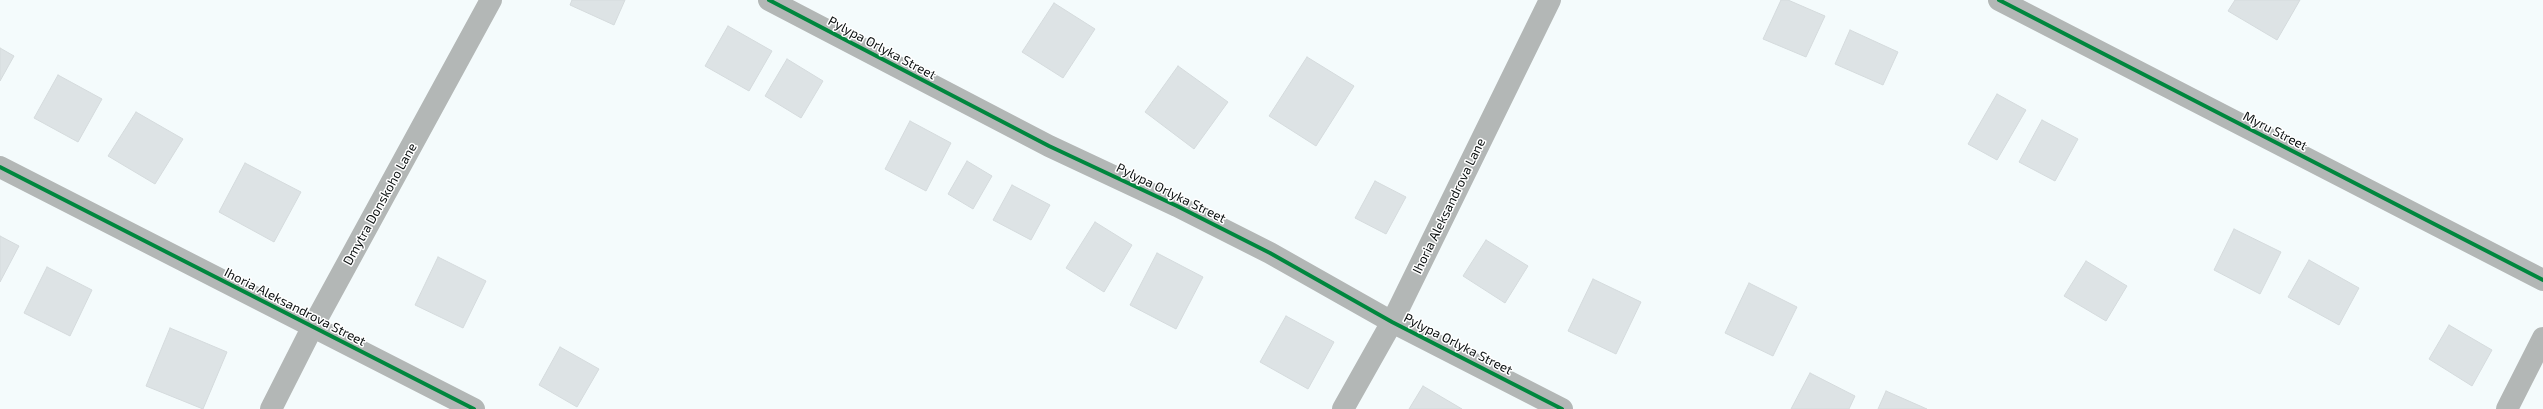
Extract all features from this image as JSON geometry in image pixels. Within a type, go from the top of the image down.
[{"type":"street","name":"Dmytra Donskoho Lane","points":[[271,409],[312,328],[491,0]]},
{"type":"street","name":"Pylypa Orlyka Street","points":[[769,0],[1048,146],[1177,206],[1270,253],[1392,322],[1562,409]]},
{"type":"street","name":"Ihoria Aleksandrova Lane","points":[[1343,409],[1392,322],[1550,0]]},
{"type":"street","name":"Myru Street","points":[[1999,0],[2543,280]]},
{"type":"street","name":"Ihoria Aleksandrova Street","points":[[0,167],[312,328],[474,409]]},
{"type":"street","points":[[2507,409],[2543,338]]},
{"type":"building","points":[[572,0],[625,0],[614,25],[570,5]]},
{"type":"building","points":[[1781,0],[1788,0],[1825,16],[1806,57],[1763,39]]},
{"type":"building","points":[[2235,0],[2300,0],[2277,40],[2228,11]]},
{"type":"building","points":[[1054,3],[1095,29],[1063,78],[1022,52]]},
{"type":"building","points":[[728,26],[772,51],[749,91],[705,66]]},
{"type":"building","points":[[1850,30],[1898,52],[1883,85],[1835,64]]},
{"type":"building","points":[[0,48],[14,56],[0,81]]},
{"type":"building","points":[[1307,57],[1354,86],[1316,146],[1269,116]]},
{"type":"building","points":[[787,59],[823,81],[801,118],[765,96]]},
{"type":"building","points":[[1178,66],[1228,102],[1194,149],[1145,112]]},
{"type":"building","points":[[58,75],[102,99],[78,142],[34,118]]},
{"type":"building","points":[[1997,94],[2026,110],[1997,160],[1968,144]]},
{"type":"building","points":[[136,112],[183,139],[155,184],[108,156]]},
{"type":"building","points":[[2042,120],[2078,139],[2055,181],[2019,162]]},
{"type":"building","points":[[910,121],[951,143],[926,191],[885,169]]},
{"type":"building","points":[[967,161],[992,176],[973,209],[948,194]]},
{"type":"building","points":[[245,163],[301,192],[274,242],[219,212]]},
{"type":"building","points":[[1375,181],[1406,197],[1386,234],[1355,218]]},
{"type":"building","points":[[1012,185],[1050,205],[1031,240],[993,220]]},
{"type":"building","points":[[1095,222],[1132,245],[1104,292],[1066,268]]},
{"type":"building","points":[[2234,229],[2281,252],[2260,294],[2214,270]]},
{"type":"building","points":[[0,236],[19,246],[0,282]]},
{"type":"building","points":[[1486,240],[1528,266],[1505,303],[1463,276]]},
{"type":"building","points":[[1157,253],[1203,277],[1176,329],[1130,305]]},
{"type":"building","points":[[438,257],[486,281],[463,328],[415,305]]},
{"type":"building","points":[[2309,260],[2359,288],[2339,325],[2288,297]]},
{"type":"building","points":[[2086,261],[2127,286],[2106,321],[2064,296]]},
{"type":"building","points":[[47,267],[92,290],[70,336],[24,313]]},
{"type":"building","points":[[1593,279],[1641,302],[1616,354],[1568,331]]},
{"type":"building","points":[[1749,283],[1797,307],[1773,356],[1725,333]]},
{"type":"building","points":[[1286,316],[1334,342],[1308,389],[1260,362]]},
{"type":"building","points":[[2449,325],[2492,350],[2472,386],[2429,359]]},
{"type":"building","points":[[170,328],[227,352],[203,409],[146,386]]},
{"type":"building","points":[[560,347],[599,369],[577,407],[539,385]]},
{"type":"building","points":[[1810,373],[1855,396],[1849,409],[1791,409]]},
{"type":"building","points":[[1423,386],[1462,409],[1409,409]]},
{"type":"building","points":[[1886,391],[1927,409],[1878,409]]},
{"type":"cycle path","points":[[769,0],[1049,146],[1177,206],[1270,253],[1392,322],[1562,409]]},
{"type":"cycle path","points":[[1999,0],[2543,280]]},
{"type":"cycle path","points":[[0,167],[474,409]]}]
